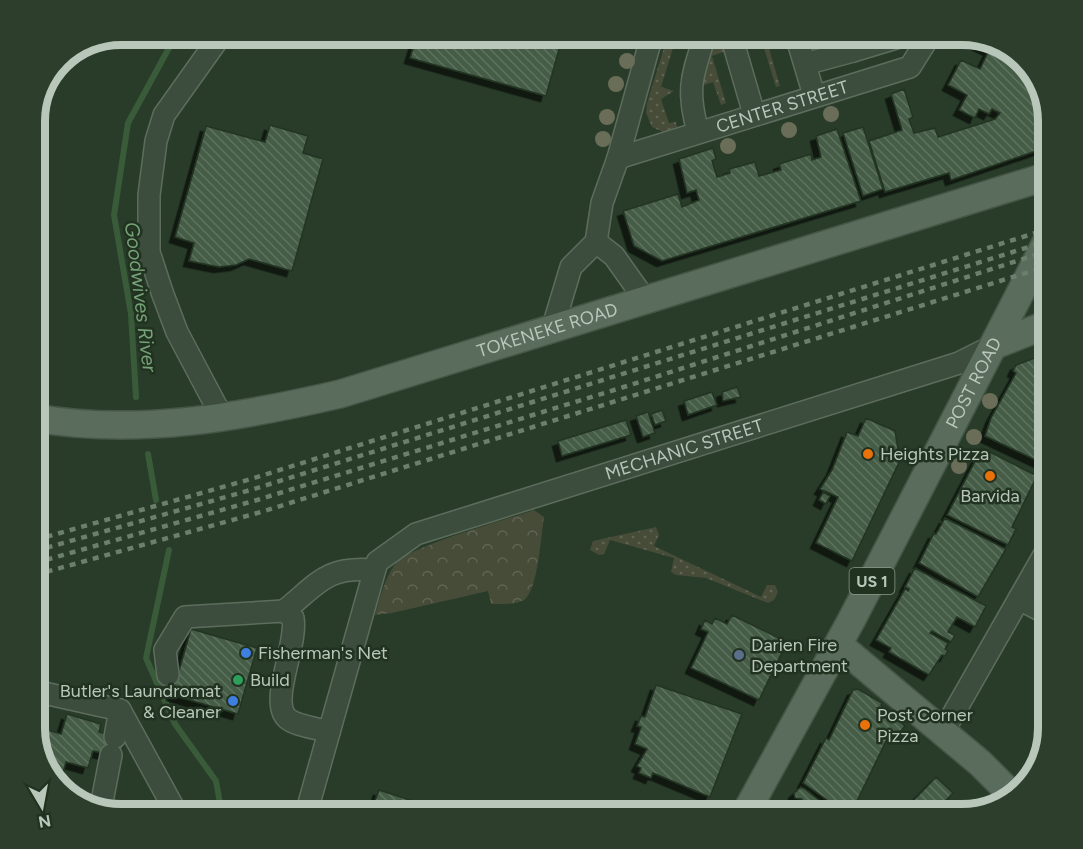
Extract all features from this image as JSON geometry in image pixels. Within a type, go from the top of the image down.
[{"type":"main road","name":"TOKENEKE ROAD","points":[[45,421],[120,426],[222,417],[279,408],[340,394],[1038,179]]},
{"type":"main road","name":"POST ROAD","points":[[751,804],[839,645],[1038,259]]},
{"type":"main road","points":[[995,345],[1038,328]]},
{"type":"main road","points":[[839,645],[943,732],[1006,789]]},
{"type":"street","points":[[213,45],[164,115],[156,141],[149,195],[149,252],[177,332],[222,417]]},
{"type":"street","points":[[552,330],[571,267],[596,242],[602,203],[618,158],[649,45]]},
{"type":"street","points":[[698,132],[690,104],[690,83],[702,45]]},
{"type":"street","points":[[734,45],[754,114]]},
{"type":"street","points":[[799,45],[814,95]]},
{"type":"street","points":[[805,64],[846,45]]},
{"type":"street","name":"CENTER STREET","points":[[618,158],[814,95],[910,67],[923,45]]},
{"type":"street","points":[[596,242],[614,256],[646,301]]},
{"type":"street","name":"MECHANIC STREET","points":[[376,566],[416,534],[959,363],[995,345]]},
{"type":"street","points":[[168,675],[165,650],[185,617],[284,611],[332,572],[376,566],[309,804]]},
{"type":"street","points":[[943,732],[1038,566]]},
{"type":"street","points":[[1019,599],[1038,609]]},
{"type":"street","points":[[284,611],[293,618],[295,632],[279,696],[281,712],[289,720],[329,732]]},
{"type":"street","points":[[45,694],[120,710],[172,804]]},
{"type":"street","points":[[102,802],[120,710]]},
{"type":"green space","points":[[665,45],[674,45],[661,87],[674,91],[661,99],[669,123],[676,122],[677,127],[663,132],[652,127],[646,113]]},
{"type":"green space","points":[[711,45],[724,45],[726,51],[712,56],[726,103],[721,105],[713,82],[701,86]]},
{"type":"green space","points":[[763,45],[768,45],[780,86],[776,87]]},
{"type":"green space","points":[[534,510],[544,517],[536,575],[529,595],[524,600],[491,604],[488,591],[375,615],[389,575],[396,563],[405,556],[439,541]]},
{"type":"green space","points":[[656,527],[659,535],[654,546],[761,597],[767,585],[775,585],[778,592],[774,600],[768,603],[706,578],[676,575],[671,572],[674,558],[610,540],[604,554],[599,555],[590,550],[593,541]]},
{"type":"building","points":[[414,45],[560,45],[546,96],[410,58]]},
{"type":"building","points":[[989,50],[1016,67],[1022,75],[1035,101],[1038,150],[951,180],[949,173],[885,192],[869,141],[902,130],[891,94],[904,89],[913,117],[909,119],[914,133],[935,128],[938,137],[995,119],[1000,113],[992,109],[989,114],[979,109],[975,118],[959,110],[967,95],[948,85],[961,60],[980,69]]},
{"type":"building","points":[[270,125],[308,136],[303,153],[323,159],[292,271],[249,259],[236,265],[219,267],[189,261],[194,243],[175,237],[206,126],[265,142]]},
{"type":"building","points":[[863,127],[883,189],[863,196],[843,133]]},
{"type":"building","points":[[837,129],[861,201],[662,261],[634,246],[623,211],[678,194],[682,207],[699,200],[696,190],[687,193],[679,159],[713,148],[716,159],[712,161],[717,177],[730,173],[729,169],[755,162],[759,176],[781,170],[779,164],[811,154],[812,160],[821,157],[816,136]]},
{"type":"building","points":[[1038,357],[1038,461],[985,436],[991,418],[1016,373],[1013,371],[1016,365]]},
{"type":"building","points":[[737,387],[741,397],[723,401],[722,392]]},
{"type":"building","points":[[712,392],[717,405],[688,415],[684,401]]},
{"type":"building","points":[[662,410],[666,421],[655,425],[651,414]]},
{"type":"building","points":[[648,412],[655,433],[643,437],[636,416]]},
{"type":"building","points":[[866,418],[895,431],[898,449],[904,452],[852,561],[816,543],[838,497],[820,489],[832,470],[847,432],[858,436]]},
{"type":"building","points":[[626,420],[631,435],[562,456],[558,441]]},
{"type":"building","points":[[982,448],[1037,476],[1012,527],[1016,529],[1008,545],[947,515]]},
{"type":"building","points":[[823,492],[830,496],[826,504],[819,500]]},
{"type":"building","points":[[945,518],[1006,549],[978,597],[919,563],[934,533],[936,534]]},
{"type":"building","points":[[915,568],[986,606],[975,627],[957,617],[948,632],[955,635],[951,642],[932,631],[930,633],[948,643],[945,649],[948,651],[945,656],[942,655],[929,675],[889,652],[891,648],[876,640],[905,589],[908,591],[909,589],[905,587]]},
{"type":"building","name":"Darien Fire Department","points":[[732,615],[787,642],[759,700],[691,668],[708,632],[701,629],[705,620],[712,624],[715,618],[727,624]]},
{"type":"building","points":[[191,629],[257,648],[238,714],[172,695]]},
{"type":"building","points":[[656,685],[742,714],[710,797],[653,773],[651,778],[639,773],[641,768],[637,766],[647,749],[635,744],[641,727],[637,726],[641,716],[645,717]]},
{"type":"building","points":[[858,689],[882,703],[881,705],[905,726],[897,736],[891,731],[855,804],[833,804],[803,783],[826,738],[829,740],[853,690]]},
{"type":"building","points":[[67,714],[101,724],[99,732],[126,740],[119,757],[93,751],[88,768],[66,762],[62,776],[53,762],[45,729],[61,734]]},
{"type":"building","points":[[936,777],[953,793],[943,804],[910,804]]},
{"type":"building","points":[[801,787],[824,804],[800,804],[802,799],[795,798],[794,793]]},
{"type":"building","points":[[379,790],[416,802],[415,804],[374,804]]},
{"type":"waterway","name":"Goodwives River","points":[[136,397],[131,314],[114,215],[128,123],[171,45]]},
{"type":"waterway","name":"Goodwives River","points":[[148,454],[156,500]]},
{"type":"waterway","name":"Goodwives River","points":[[169,550],[146,658],[175,724],[216,781],[220,804]]},
{"type":"railway","points":[[45,537],[251,479],[1038,232]]},
{"type":"railway","points":[[45,548],[254,489],[1038,244]]},
{"type":"railway","points":[[45,560],[257,500],[627,386],[1038,254]]},
{"type":"railway","points":[[45,572],[261,512],[1038,269]]},
{"type":"place","name":"Heights Pizza","points":[[868,454]]},
{"type":"place","name":"Barvida","points":[[990,476]]},
{"type":"place","name":"Fisherman's Net","points":[[246,653]]},
{"type":"place","name":"Darien Fire Department","points":[[739,655]]},
{"type":"place","name":"Build","points":[[238,680]]},
{"type":"place","name":"Butler's Laundromat & Cleaner","points":[[233,701]]},
{"type":"place","name":"Post Corner Pizza","points":[[865,725]]}]
